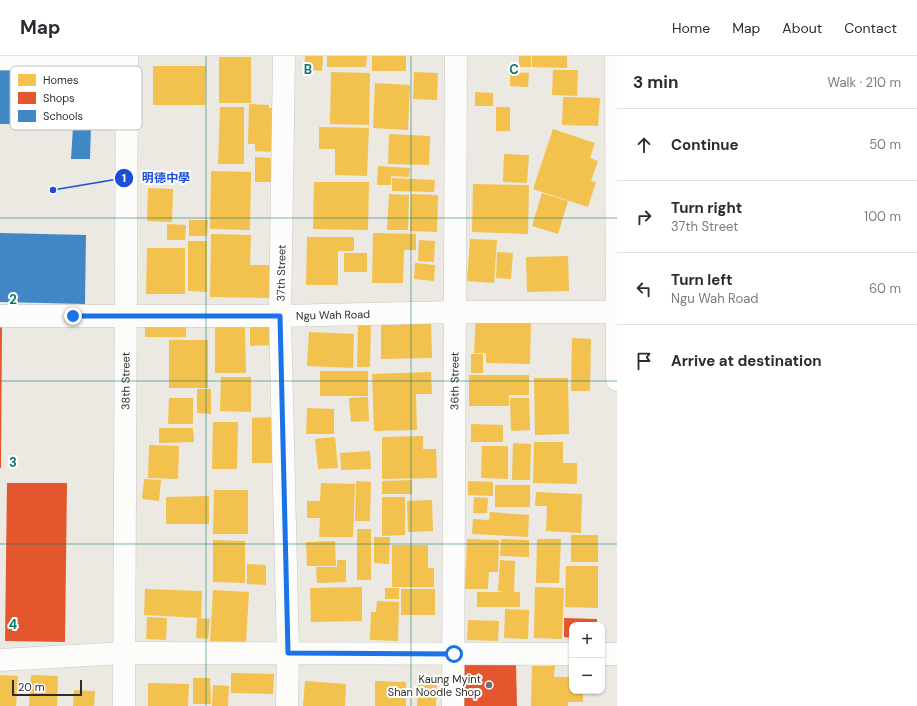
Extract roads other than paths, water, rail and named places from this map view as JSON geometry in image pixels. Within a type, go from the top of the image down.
[{"type":"street","name":"37th Street","points":[[284,56],[280,316],[288,653],[287,706]]},
{"type":"street","name":"36th Street","points":[[453,706],[456,56]]},
{"type":"street","points":[[616,56],[617,380]]},
{"type":"street","points":[[0,59],[127,58]]},
{"type":"street","name":"38th Street","points":[[124,706],[126,130]]},
{"type":"street","name":"Ngu Wah Road","points":[[0,316],[280,316],[454,312],[617,312]]},
{"type":"street","points":[[0,660],[124,653],[569,654]]},
{"type":"street","points":[[605,654],[617,654]]},
{"type":"place","name":"明德中學","points":[[53,190]]},
{"type":"place","name":"Kaung Myint Shan Noodle Shop","points":[[489,685]]}]
